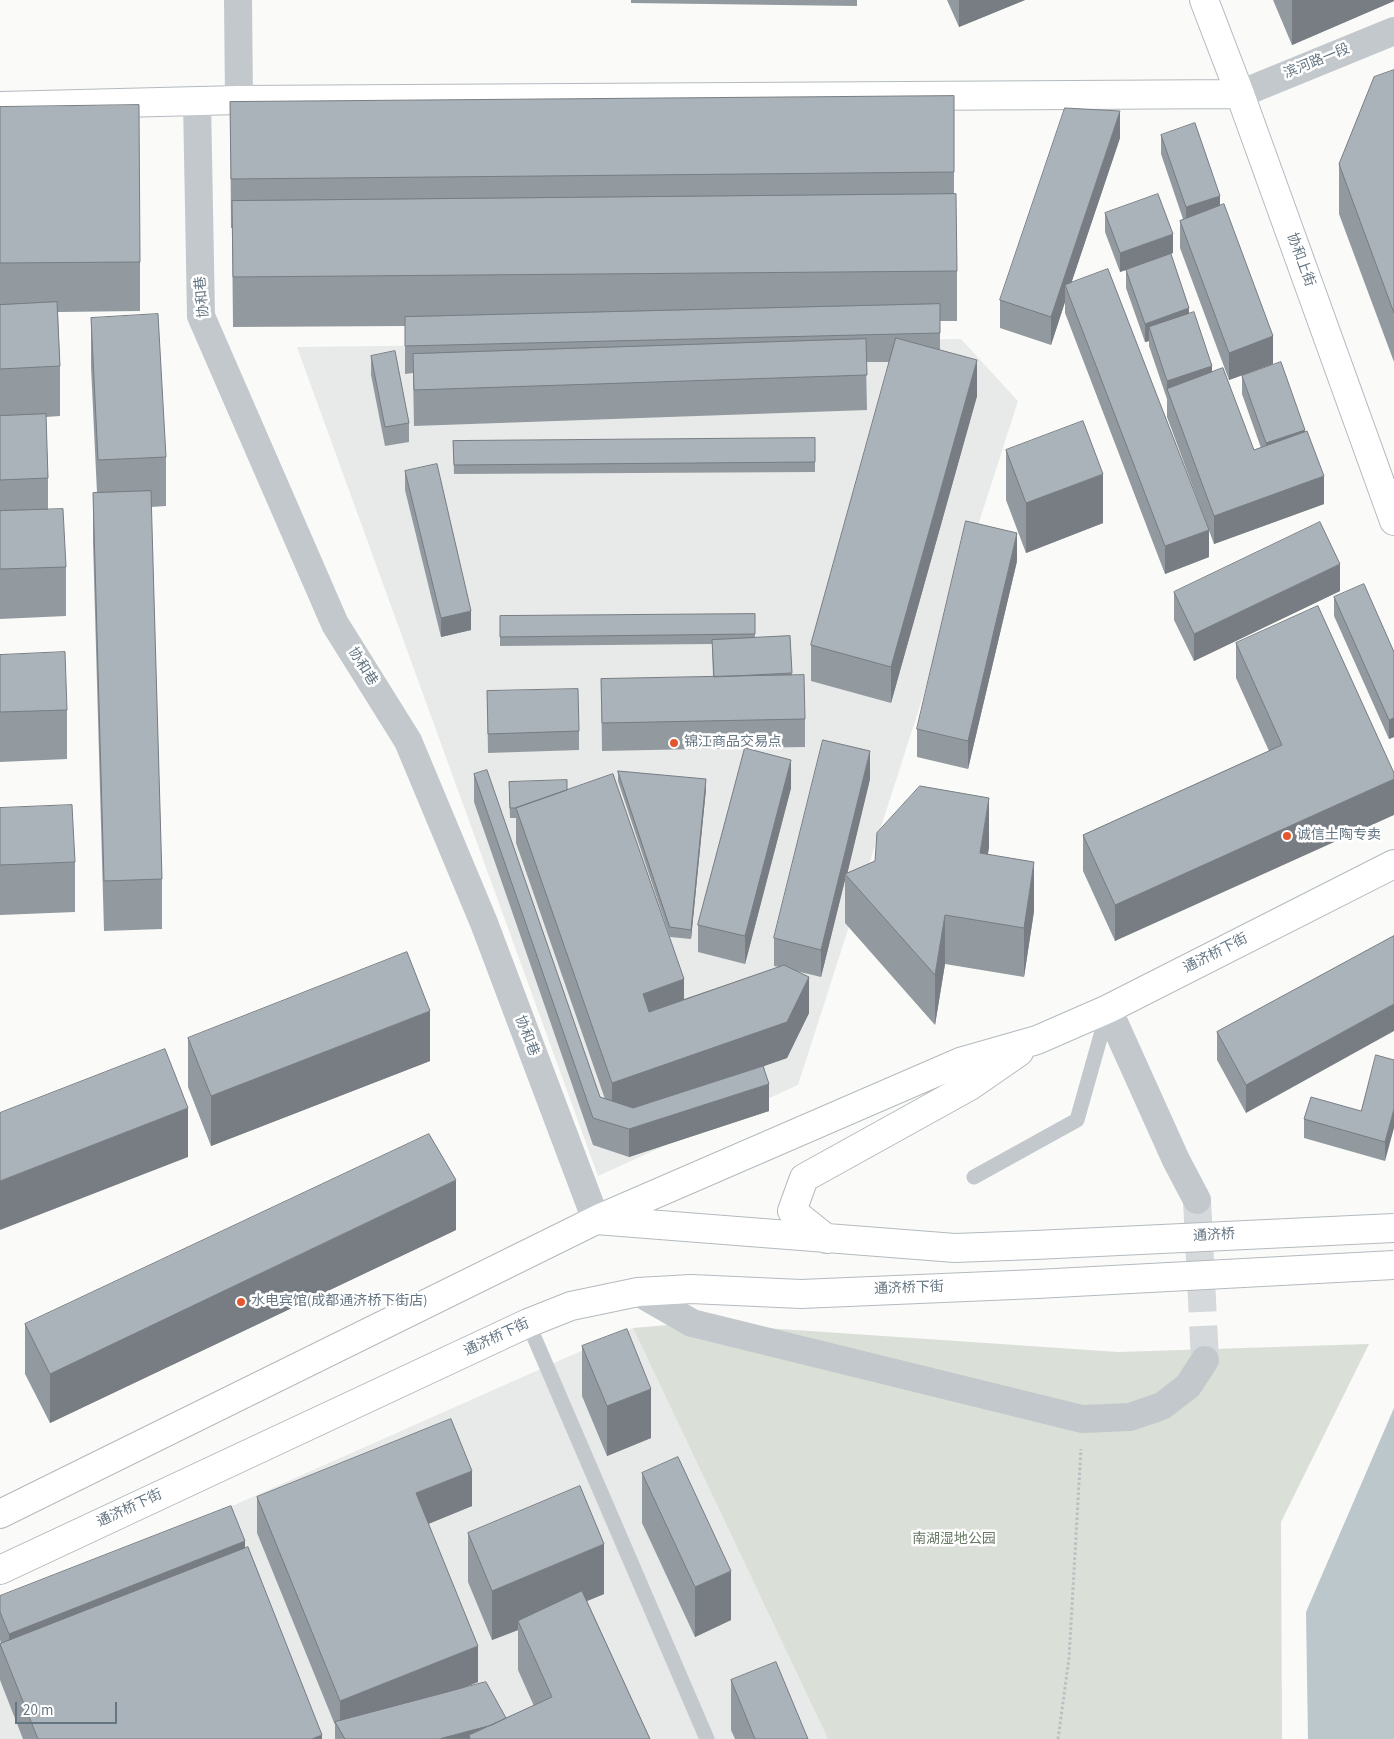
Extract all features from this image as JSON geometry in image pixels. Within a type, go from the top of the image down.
[{"type":"street","points":[[238,0],[239,100]]},
{"type":"street","name":"协和上街","points":[[1204,0],[1240,94],[1394,521]]},
{"type":"street","name":"滨河路一段","points":[[1240,94],[1394,31]]},
{"type":"street","points":[[0,106],[239,100],[1240,94]]},
{"type":"street","name":"协和巷","points":[[197,101],[201,316],[334,624],[408,741],[484,923],[596,1220]]},
{"type":"street","name":"通济桥下街","points":[[0,1514],[596,1220],[960,1062],[1037,1040],[1108,1009],[1394,864]]},
{"type":"street","points":[[1108,1009],[1176,1160],[1197,1200]]},
{"type":"street","name":"通济桥下街","points":[[827,1239],[792,1211],[804,1178],[970,1086],[1037,1040]]},
{"type":"street","points":[[596,1220],[827,1239]]},
{"type":"street","name":"通济桥","points":[[827,1239],[955,1248],[1394,1228]]},
{"type":"street","name":"通济桥下街","points":[[0,1570],[528,1323],[571,1306],[638,1292],[691,1289],[801,1294],[1037,1284],[1394,1265]]},
{"type":"street","points":[[638,1292],[692,1323],[1082,1419],[1130,1418],[1162,1406],[1188,1386],[1205,1360]]},
{"type":"lane","points":[[974,1177],[1076,1120],[1108,1009]]},
{"type":"lane","points":[[528,1323],[707,1739]]},
{"type":"path","points":[[1058,1739],[1069,1658],[1082,1419]]},
{"type":"shaded area","name":"锦江商品交易点","points":[[961,339],[1018,401],[798,1085],[598,1176],[297,347]]},
{"type":"shaded area","points":[[633,1328],[828,1739],[0,1739],[0,1609]]},
{"type":"shaded area","points":[[1394,1408],[1394,1739],[1308,1739],[1306,1612]]},
{"type":"green space","name":"南湖湿地公园","points":[[692,1323],[1118,1352],[1369,1344],[1281,1522],[1282,1739],[828,1739],[633,1328]]},
{"type":"building","points":[[1394,70],[1394,313],[1339,164],[1374,77]]},
{"type":"building","points":[[954,96],[954,172],[231,179],[230,102]]},
{"type":"building","points":[[139,105],[140,262],[0,263],[0,107]]},
{"type":"building","points":[[1065,108],[1120,111],[1051,317],[1000,300]]},
{"type":"building","points":[[1195,123],[1220,196],[1186,207],[1161,135]]},
{"type":"building","points":[[956,194],[957,271],[233,277],[232,201]]},
{"type":"building","points":[[1158,194],[1173,234],[1120,253],[1105,213]]},
{"type":"building","points":[[1224,204],[1273,336],[1229,353],[1180,221]]},
{"type":"building","points":[[1171,254],[1189,308],[1145,324],[1126,270]]},
{"type":"building","points":[[1108,269],[1209,530],[1165,546],[1065,285]]},
{"type":"building","points":[[57,302],[60,366],[0,369],[0,305]]},
{"type":"building","points":[[940,304],[940,333],[405,346],[405,317]]},
{"type":"building","points":[[1194,312],[1212,366],[1167,381],[1149,327]]},
{"type":"building","points":[[158,314],[166,457],[98,460],[91,318]]},
{"type":"building","points":[[896,338],[977,360],[891,667],[811,645]]},
{"type":"building","points":[[866,339],[867,375],[414,390],[413,354]]},
{"type":"building","points":[[395,351],[409,423],[385,427],[371,356]]},
{"type":"building","points":[[1281,362],[1305,430],[1266,443],[1242,376]]},
{"type":"building","points":[[1223,368],[1254,450],[1307,431],[1324,476],[1214,516],[1167,389]]},
{"type":"building","points":[[46,414],[48,478],[0,480],[0,416]]},
{"type":"building","points":[[1083,421],[1103,474],[1026,503],[1006,450]]},
{"type":"building","points":[[815,438],[815,462],[454,465],[453,441]]},
{"type":"building","points":[[437,464],[471,611],[441,618],[405,471]]},
{"type":"building","points":[[151,491],[162,879],[104,881],[93,493]]},
{"type":"building","points":[[63,509],[66,567],[0,569],[0,511]]},
{"type":"building","points":[[966,521],[1017,533],[968,741],[917,729]]},
{"type":"building","points":[[1320,522],[1340,564],[1194,634],[1174,592]]},
{"type":"building","points":[[1364,584],[1394,652],[1394,718],[1389,720],[1334,597]]},
{"type":"building","points":[[1318,606],[1394,773],[1394,779],[1115,905],[1083,835],[1282,745],[1236,643]]},
{"type":"building","points":[[755,614],[755,634],[500,637],[500,616]]},
{"type":"building","points":[[790,636],[792,673],[714,677],[712,640]]},
{"type":"building","points":[[65,652],[67,710],[0,712],[0,655]]},
{"type":"building","points":[[804,675],[805,719],[602,723],[601,679]]},
{"type":"building","points":[[578,689],[579,731],[488,734],[487,691]]},
{"type":"building","points":[[823,740],[870,751],[821,950],[774,938]]},
{"type":"building","points":[[745,748],[791,760],[745,936],[698,925]]},
{"type":"building","points":[[487,770],[600,1097],[633,1108],[763,1066],[769,1084],[629,1129],[593,1118],[474,774]]},
{"type":"building","points":[[618,771],[706,779],[691,930],[670,927]]},
{"type":"building","points":[[613,774],[684,979],[643,994],[649,1012],[784,965],[809,977],[787,1022],[612,1083],[516,808]]},
{"type":"building","points":[[567,780],[567,790],[516,808],[510,808],[509,782]]},
{"type":"building","points":[[920,786],[989,798],[980,853],[1034,862],[1024,928],[945,915],[935,975],[845,874],[875,861],[877,833]]},
{"type":"building","points":[[72,805],[75,862],[0,865],[0,808]]},
{"type":"building","points":[[1394,936],[1394,1004],[1246,1085],[1217,1032]]},
{"type":"building","points":[[407,952],[430,1011],[211,1096],[188,1038]]},
{"type":"building","points":[[165,1049],[188,1108],[0,1181],[0,1113]]},
{"type":"building","points":[[1376,1055],[1394,1060],[1394,1109],[1385,1142],[1304,1119],[1311,1097],[1361,1111]]},
{"type":"building","points":[[429,1134],[456,1180],[50,1374],[25,1324]]},
{"type":"building","points":[[627,1329],[651,1389],[607,1406],[582,1346]]},
{"type":"building","points":[[451,1419],[472,1471],[416,1493],[478,1646],[340,1701],[257,1497]]},
{"type":"building","points":[[678,1457],[731,1571],[695,1587],[642,1473]]},
{"type":"building","points":[[580,1486],[604,1544],[492,1591],[468,1533]]},
{"type":"building","points":[[231,1506],[245,1541],[9,1634],[0,1612],[0,1596]]},
{"type":"building","points":[[248,1547],[322,1735],[312,1739],[38,1739],[0,1644]]},
{"type":"building","points":[[582,1591],[650,1739],[470,1739],[469,1735],[552,1697],[518,1621]]},
{"type":"building","points":[[776,1662],[808,1739],[755,1739],[731,1680]]},
{"type":"building","points":[[486,1682],[506,1718],[492,1725],[439,1739],[345,1739],[335,1722]]},
{"type":"tunnel","points":[[1197,1200],[1205,1360]]},
{"type":"place","name":"锦江商品交易点","points":[[674,743]]},
{"type":"place","name":"诚信土陶专卖","points":[[1287,836]]},
{"type":"place","name":"水电宾馆(成都通济桥下街店)","points":[[241,1302]]}]
